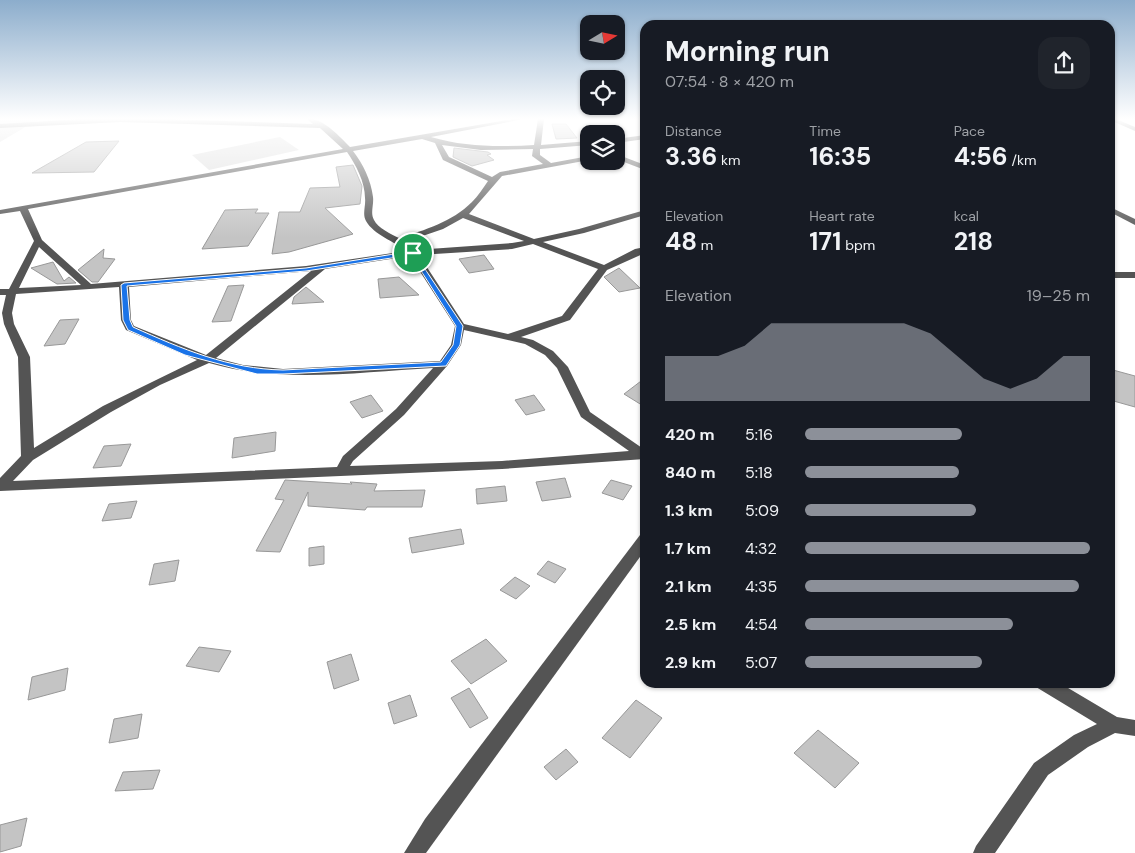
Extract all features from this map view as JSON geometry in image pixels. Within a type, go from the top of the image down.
[{"type":"street","points":[[0,212],[300,159]]},
{"type":"street","points":[[341,471],[348,459],[400,412],[443,364],[456,345],[460,326],[407,246],[370,223],[367,212],[370,197],[362,172],[354,159]]},
{"type":"street","points":[[449,159],[454,163],[493,180]]},
{"type":"street","points":[[540,159],[549,165]]},
{"type":"street","points":[[399,241],[464,215],[500,174],[580,160]]},
{"type":"street","points":[[625,160],[640,166]]},
{"type":"street","points":[[23,208],[38,241],[89,288]]},
{"type":"street","points":[[1115,212],[1135,222]]},
{"type":"street","points":[[6,292],[89,288],[321,268],[413,253],[534,242],[581,231],[640,213]]},
{"type":"street","points":[[464,215],[604,268]]},
{"type":"street","points":[[28,457],[24,358],[6,313],[6,292],[38,241]]},
{"type":"street","points":[[510,337],[571,315],[604,268],[640,251]]},
{"type":"street","points":[[321,268],[208,359],[156,383],[107,409],[28,457],[0,486],[502,466],[640,455]]},
{"type":"street","points":[[1115,275],[1135,275]]},
{"type":"street","points":[[124,285],[126,320],[130,328],[187,354],[257,372],[443,364]]},
{"type":"street","points":[[460,326],[529,342],[549,353],[562,367],[585,414],[640,453]]},
{"type":"street","points":[[414,853],[640,546]]},
{"type":"street","points":[[1052,688],[1114,725],[1135,728]]},
{"type":"street","points":[[983,853],[1041,769],[1081,741],[1114,725]]},
{"type":"shaded area","points":[[196,159],[259,159],[209,170]]},
{"type":"building","points":[[57,159],[105,159],[94,172],[32,173]]},
{"type":"building","points":[[457,159],[494,160],[472,166]]},
{"type":"building","points":[[353,165],[362,186],[360,204],[325,208],[353,234],[289,252],[272,254],[279,212],[300,212],[310,188],[340,187],[336,167]]},
{"type":"building","points":[[258,209],[255,213],[269,213],[248,246],[202,249],[225,210]]},
{"type":"building","points":[[104,249],[103,258],[115,259],[98,282],[92,282],[78,270]]},
{"type":"building","points":[[484,255],[494,269],[469,273],[459,259]]},
{"type":"building","points":[[53,262],[64,281],[69,277],[76,283],[57,284],[31,268]]},
{"type":"building","points":[[619,268],[640,288],[619,292],[604,277]]},
{"type":"building","points":[[399,277],[419,295],[380,298],[378,279]]},
{"type":"building","points":[[244,285],[231,321],[212,322],[228,286]]},
{"type":"building","points":[[306,287],[324,302],[292,304],[294,297]]},
{"type":"building","points":[[79,319],[65,344],[44,346],[60,320]]},
{"type":"building","points":[[1115,371],[1135,376],[1135,407],[1115,401]]},
{"type":"building","points":[[640,382],[640,404],[624,394]]},
{"type":"building","points":[[371,395],[383,411],[362,418],[350,402]]},
{"type":"building","points":[[534,395],[545,410],[526,415],[515,400]]},
{"type":"building","points":[[276,432],[275,451],[232,458],[234,438]]},
{"type":"building","points":[[131,444],[121,466],[93,468],[104,446]]},
{"type":"building","points":[[565,478],[571,497],[542,501],[536,482]]},
{"type":"building","points":[[285,480],[377,484],[374,491],[425,490],[422,507],[367,507],[365,510],[308,506],[308,492],[280,552],[256,551],[284,500],[275,499]]},
{"type":"building","points":[[611,480],[632,486],[623,500],[602,493]]},
{"type":"building","points":[[505,486],[507,501],[477,504],[476,489]]},
{"type":"building","points":[[137,501],[131,518],[102,521],[109,504]]},
{"type":"building","points":[[461,529],[464,544],[412,553],[409,538]]},
{"type":"building","points":[[324,546],[324,564],[309,566],[309,548]]},
{"type":"building","points":[[179,560],[175,581],[149,585],[154,564]]},
{"type":"building","points":[[548,561],[566,569],[555,583],[537,574]]},
{"type":"building","points":[[515,577],[530,586],[516,599],[500,590]]},
{"type":"building","points":[[486,639],[507,661],[471,684],[451,661]]},
{"type":"building","points":[[199,647],[231,651],[219,672],[186,666]]},
{"type":"building","points":[[351,654],[359,680],[334,689],[327,662]]},
{"type":"building","points":[[68,668],[65,690],[28,700],[32,677]]},
{"type":"building","points":[[469,688],[488,718],[470,728],[451,698]]},
{"type":"building","points":[[410,695],[417,716],[394,724],[388,703]]},
{"type":"building","points":[[636,700],[662,718],[630,758],[602,738]]},
{"type":"building","points":[[142,714],[138,738],[109,743],[114,719]]},
{"type":"building","points":[[818,730],[859,763],[835,788],[794,753]]},
{"type":"building","points":[[566,749],[578,762],[556,780],[544,767]]},
{"type":"building","points":[[160,770],[153,789],[115,791],[123,772]]},
{"type":"building","points":[[27,818],[21,846],[0,852],[0,825]]},
{"type":"route","points":[[413,253],[424,268],[451,315],[460,326],[456,345],[443,364],[257,372],[187,354],[130,328],[126,320],[124,285],[321,268],[413,253]]}]
